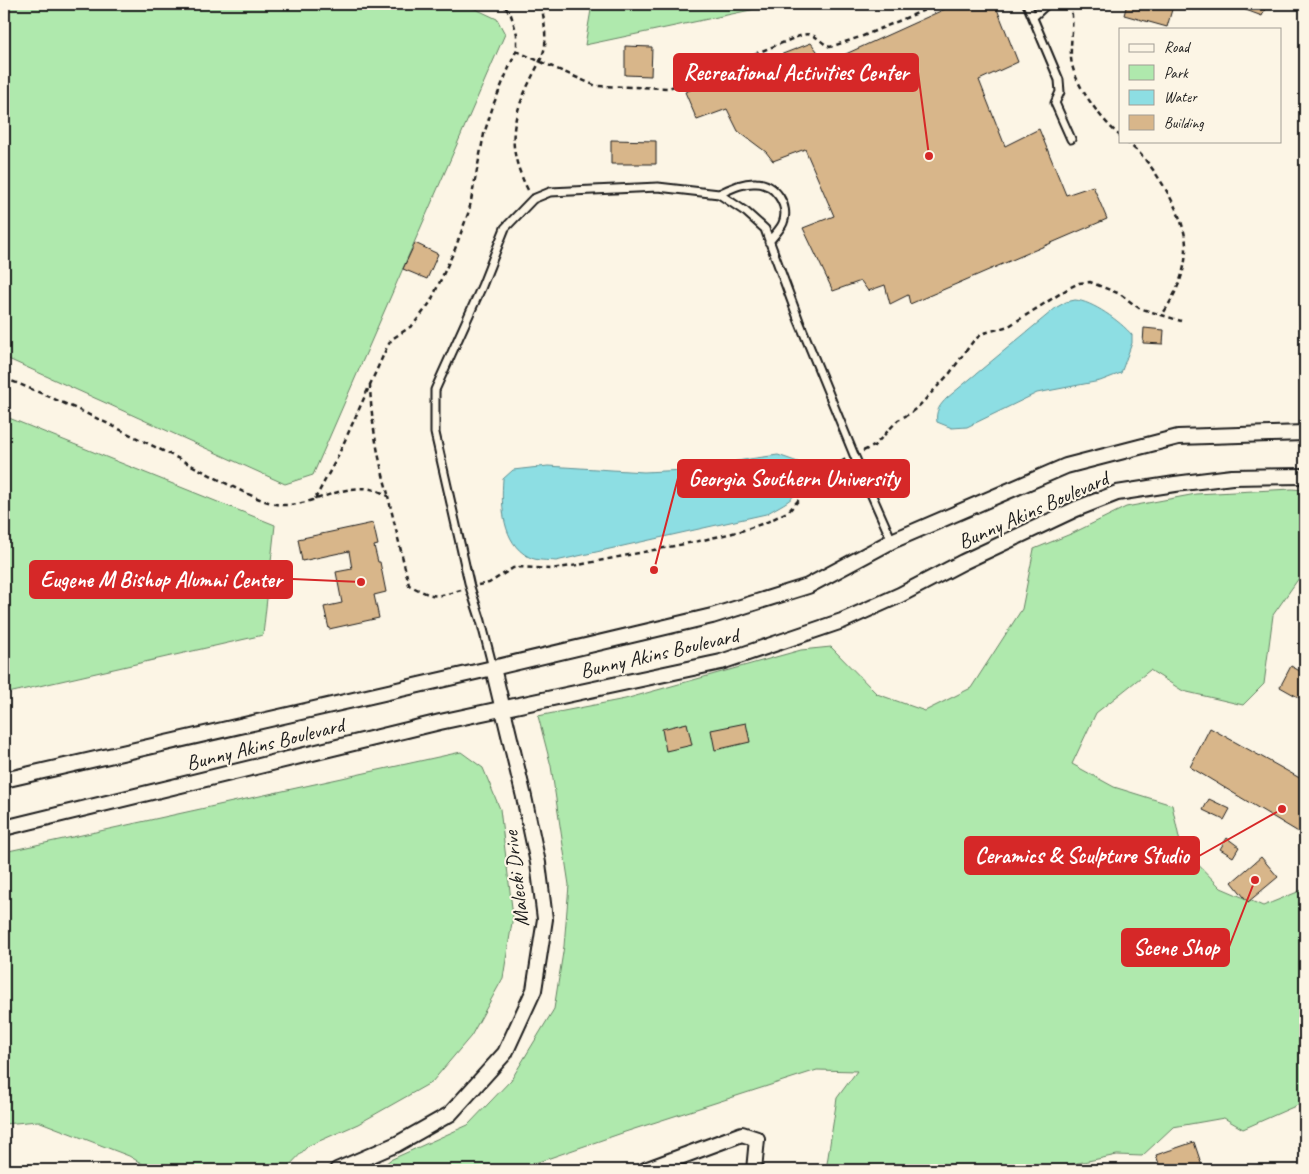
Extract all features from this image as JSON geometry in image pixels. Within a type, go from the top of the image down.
[{"type":"street","name":"Bunny Akins Boulevard","points":[[4,780],[712,616],[808,586],[892,541],[1066,466],[1178,437],[1305,433]]},
{"type":"street","name":"Bunny Akins Boulevard","points":[[4,828],[440,722],[722,662],[842,621],[900,595],[963,562],[1068,513],[1117,493],[1232,477],[1305,476]]},
{"type":"street","name":"Malecki Drive","points":[[337,1170],[397,1144],[450,1114],[505,1053],[534,990],[545,918],[538,863],[493,668]]},
{"type":"street","points":[[645,1170],[742,1134],[757,1139],[754,1170]]},
{"type":"lane","points":[[1027,4],[1059,80],[1060,92],[1055,103],[1071,139]]},
{"type":"lane","points":[[1033,17],[1047,4]]},
{"type":"lane","points":[[719,194],[738,186],[756,183],[768,185],[778,195],[785,210],[783,223],[769,242]]},
{"type":"lane","points":[[493,668],[470,587],[435,434],[435,390],[482,286],[505,228],[533,199],[550,192],[658,187],[719,194],[746,212],[764,229],[787,291],[854,455],[892,541]]},
{"type":"path","points":[[315,499],[337,458],[370,383],[392,339],[413,325],[430,303],[455,249],[469,211],[484,134],[494,103],[516,51],[517,34],[511,14],[503,4]]},
{"type":"path","points":[[533,199],[519,172],[512,131],[520,102],[540,62],[544,47],[545,20],[541,4]]},
{"type":"path","points":[[516,51],[596,86],[669,88],[807,33],[818,37],[830,47],[863,36],[939,4]]},
{"type":"path","points":[[1070,4],[1073,14],[1071,48],[1073,72],[1097,112],[1119,135]]},
{"type":"path","points":[[1127,142],[1143,157],[1174,205],[1181,223],[1186,245],[1181,280],[1162,315]]},
{"type":"path","points":[[370,383],[371,417],[380,464],[409,585],[430,596],[436,596],[489,583],[513,568],[551,569],[578,565],[741,531],[789,512],[824,471],[874,446],[898,420],[920,405],[950,373],[974,340],[984,334],[1009,326],[1079,283],[1090,282],[1120,294],[1138,308],[1181,321]]},
{"type":"path","points":[[4,378],[83,411],[244,492],[272,504],[284,506],[360,487],[381,491],[388,496]]},
{"type":"green space","points":[[4,4],[465,4],[497,19],[505,34],[313,475],[285,484],[4,357]]},
{"type":"green space","points":[[592,4],[779,4],[585,45]]},
{"type":"green space","points":[[4,416],[275,525],[263,635],[4,694]]},
{"type":"green space","points":[[1305,490],[1305,576],[1299,578],[1273,615],[1264,684],[1243,705],[1183,691],[1150,670],[1096,713],[1072,764],[1114,787],[1172,805],[1181,847],[1221,888],[1263,906],[1305,889],[1305,1108],[1300,1104],[1243,1129],[1224,1118],[1173,1127],[1142,1156],[1117,1155],[1044,1170],[826,1170],[837,1098],[857,1071],[817,1070],[515,1170],[378,1170],[390,1160],[468,1125],[511,1080],[554,1009],[564,946],[569,885],[551,766],[538,716],[625,699],[801,650],[831,647],[877,694],[925,711],[971,688],[1022,609],[1034,549],[1073,533],[1126,507],[1196,494]]},
{"type":"green space","points":[[461,752],[483,768],[500,809],[513,916],[503,978],[471,1036],[432,1082],[358,1124],[308,1146],[285,1170],[153,1170],[129,1156],[38,1121],[4,1124],[4,852]]},
{"type":"water","points":[[1075,300],[1097,308],[1132,335],[1132,343],[1121,373],[1100,381],[1037,393],[967,427],[952,428],[937,422],[939,408],[947,398],[1057,307]]},
{"type":"water","points":[[778,455],[798,462],[799,483],[797,490],[790,500],[766,514],[556,561],[539,560],[529,557],[520,551],[513,543],[505,523],[502,501],[503,479],[513,470],[548,466],[644,472],[685,470]]},
{"type":"building","points":[[956,4],[995,4],[1018,62],[979,80],[1005,146],[1039,129],[1066,195],[1093,186],[1107,219],[910,304],[908,295],[890,304],[885,285],[868,291],[861,281],[833,291],[803,228],[834,216],[805,149],[773,161],[766,152],[738,131],[727,109],[697,120],[685,92],[811,43],[826,63]]},
{"type":"building","points":[[1127,4],[1166,4],[1173,6],[1167,27],[1124,15]]},
{"type":"building","points":[[1236,4],[1267,4],[1262,16],[1235,6]]},
{"type":"building","points":[[625,46],[652,47],[651,76],[625,75]]},
{"type":"building","points":[[611,140],[656,141],[656,164],[611,164]]},
{"type":"building","points":[[415,243],[438,254],[427,279],[403,269]]},
{"type":"building","points":[[1144,328],[1164,330],[1163,344],[1143,343]]},
{"type":"building","points":[[373,523],[378,545],[374,546],[378,562],[380,562],[386,592],[374,595],[379,618],[329,629],[324,607],[342,603],[336,572],[352,569],[349,551],[302,561],[298,539]]},
{"type":"building","points":[[1291,666],[1305,674],[1305,701],[1280,687]]},
{"type":"building","points":[[687,723],[692,745],[666,751],[662,729]]},
{"type":"building","points":[[746,723],[750,742],[715,750],[711,730]]},
{"type":"building","points":[[1210,728],[1305,781],[1305,836],[1190,767]]},
{"type":"building","points":[[1209,799],[1230,809],[1224,820],[1203,810]]},
{"type":"building","points":[[1227,838],[1239,847],[1233,857],[1220,849]]},
{"type":"building","points":[[1261,857],[1278,877],[1248,902],[1232,882]]},
{"type":"building","points":[[1194,1142],[1202,1166],[1192,1170],[1161,1170],[1156,1155]]},
{"type":"place","name":"Recreational Activities Center","points":[[929,156]]},
{"type":"place","name":"Georgia Southern University","points":[[654,570]]},
{"type":"place","name":"Eugene M Bishop Alumni Center","points":[[361,582]]},
{"type":"place","name":"Ceramics & Sculpture Studio","points":[[1282,809]]},
{"type":"place","name":"Scene Shop","points":[[1255,880]]}]
